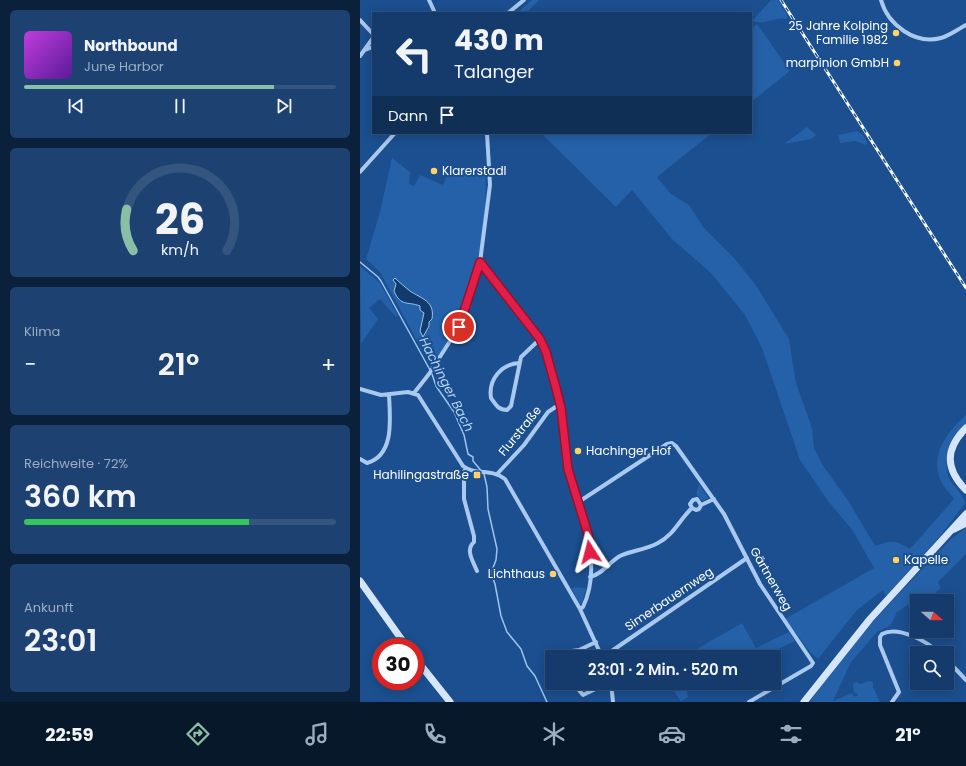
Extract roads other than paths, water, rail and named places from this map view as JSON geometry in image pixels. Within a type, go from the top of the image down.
[{"type":"main road","points":[[966,428],[958,437],[951,452],[952,470],[958,482],[966,490]]},
{"type":"main road","points":[[958,482],[966,485]]},
{"type":"main road","points":[[804,702],[870,619],[966,514]]},
{"type":"main road","points":[[952,530],[966,523]]},
{"type":"main road","points":[[360,581],[401,638]]},
{"type":"main road","points":[[424,669],[450,702]]},
{"type":"street","points":[[429,0],[435,12]]},
{"type":"street","points":[[509,12],[524,0]]},
{"type":"street","points":[[881,0],[888,15],[905,32],[922,39],[931,40],[943,38],[966,25]]},
{"type":"street","points":[[360,20],[372,33]]},
{"type":"street","points":[[360,56],[366,45],[372,39]]},
{"type":"street","points":[[364,50],[372,47]]},
{"type":"street","points":[[360,172],[394,134]]},
{"type":"street","points":[[414,393],[432,370],[459,327],[480,262],[490,185],[487,134]]},
{"type":"street","points":[[480,262],[540,339],[546,352],[560,404],[568,469],[588,537],[590,578],[587,598],[580,609]]},
{"type":"street","points":[[519,363],[506,365],[497,373],[491,398],[497,408],[502,410],[509,409],[511,406],[521,357],[540,339]]},
{"type":"street","points":[[360,388],[375,394],[388,395],[414,393],[421,398],[466,468],[498,473],[510,486],[580,609],[600,650]]},
{"type":"street","points":[[360,459],[367,463],[375,461],[382,454],[388,436],[390,422],[388,395]]},
{"type":"street","name":"Flurstraße","points":[[498,473],[524,445],[548,412],[560,404]]},
{"type":"street","name":"Gärtnerweg","points":[[577,502],[667,444],[672,443],[676,446],[724,514],[768,599],[812,663],[811,666],[749,702]]},
{"type":"street","points":[[466,468],[464,472],[464,499],[474,536],[474,542],[470,546],[469,550],[477,571]]},
{"type":"street","points":[[590,578],[597,576],[620,556],[645,550],[659,542],[674,530],[692,508],[691,502],[695,499],[699,500],[701,505]]},
{"type":"street","points":[[692,508],[696,510],[699,509],[701,505],[714,499]]},
{"type":"street","name":"Simerbauernweg","points":[[613,650],[747,558]]},
{"type":"street","points":[[892,702],[899,692],[880,645],[880,637],[882,634],[893,632],[913,636],[931,646]]},
{"type":"street","points":[[579,650],[596,642]]},
{"type":"street","points":[[954,667],[966,680]]},
{"type":"street","points":[[579,690],[584,695],[594,690]]},
{"type":"street","points":[[611,690],[614,702]]},
{"type":"waterway","name":"Hachinger Bach","points":[[360,262],[381,281],[430,370]]},
{"type":"waterway","name":"Hachinger Bach","points":[[432,374],[436,386],[454,412],[464,435],[468,454],[473,457],[473,461],[484,474],[487,487],[488,509],[497,549],[496,560],[491,573],[495,584],[501,616],[507,632],[521,649],[527,666],[535,676],[547,702]]},
{"type":"railway","points":[[781,0],[966,288]]},
{"type":"place","name":"25 Jahre Kolping Familie 1982","points":[[896,33]]},
{"type":"place","name":"marpinion GmbH","points":[[897,63]]},
{"type":"place","name":"Klarerstadl","points":[[434,171]]},
{"type":"place","name":"Hachinger Hof","points":[[578,451]]},
{"type":"place","name":"Hahilingastraße","points":[[477,475]]},
{"type":"place","name":"Kapelle","points":[[896,560]]},
{"type":"place","name":"Lichthaus","points":[[553,574]]}]
